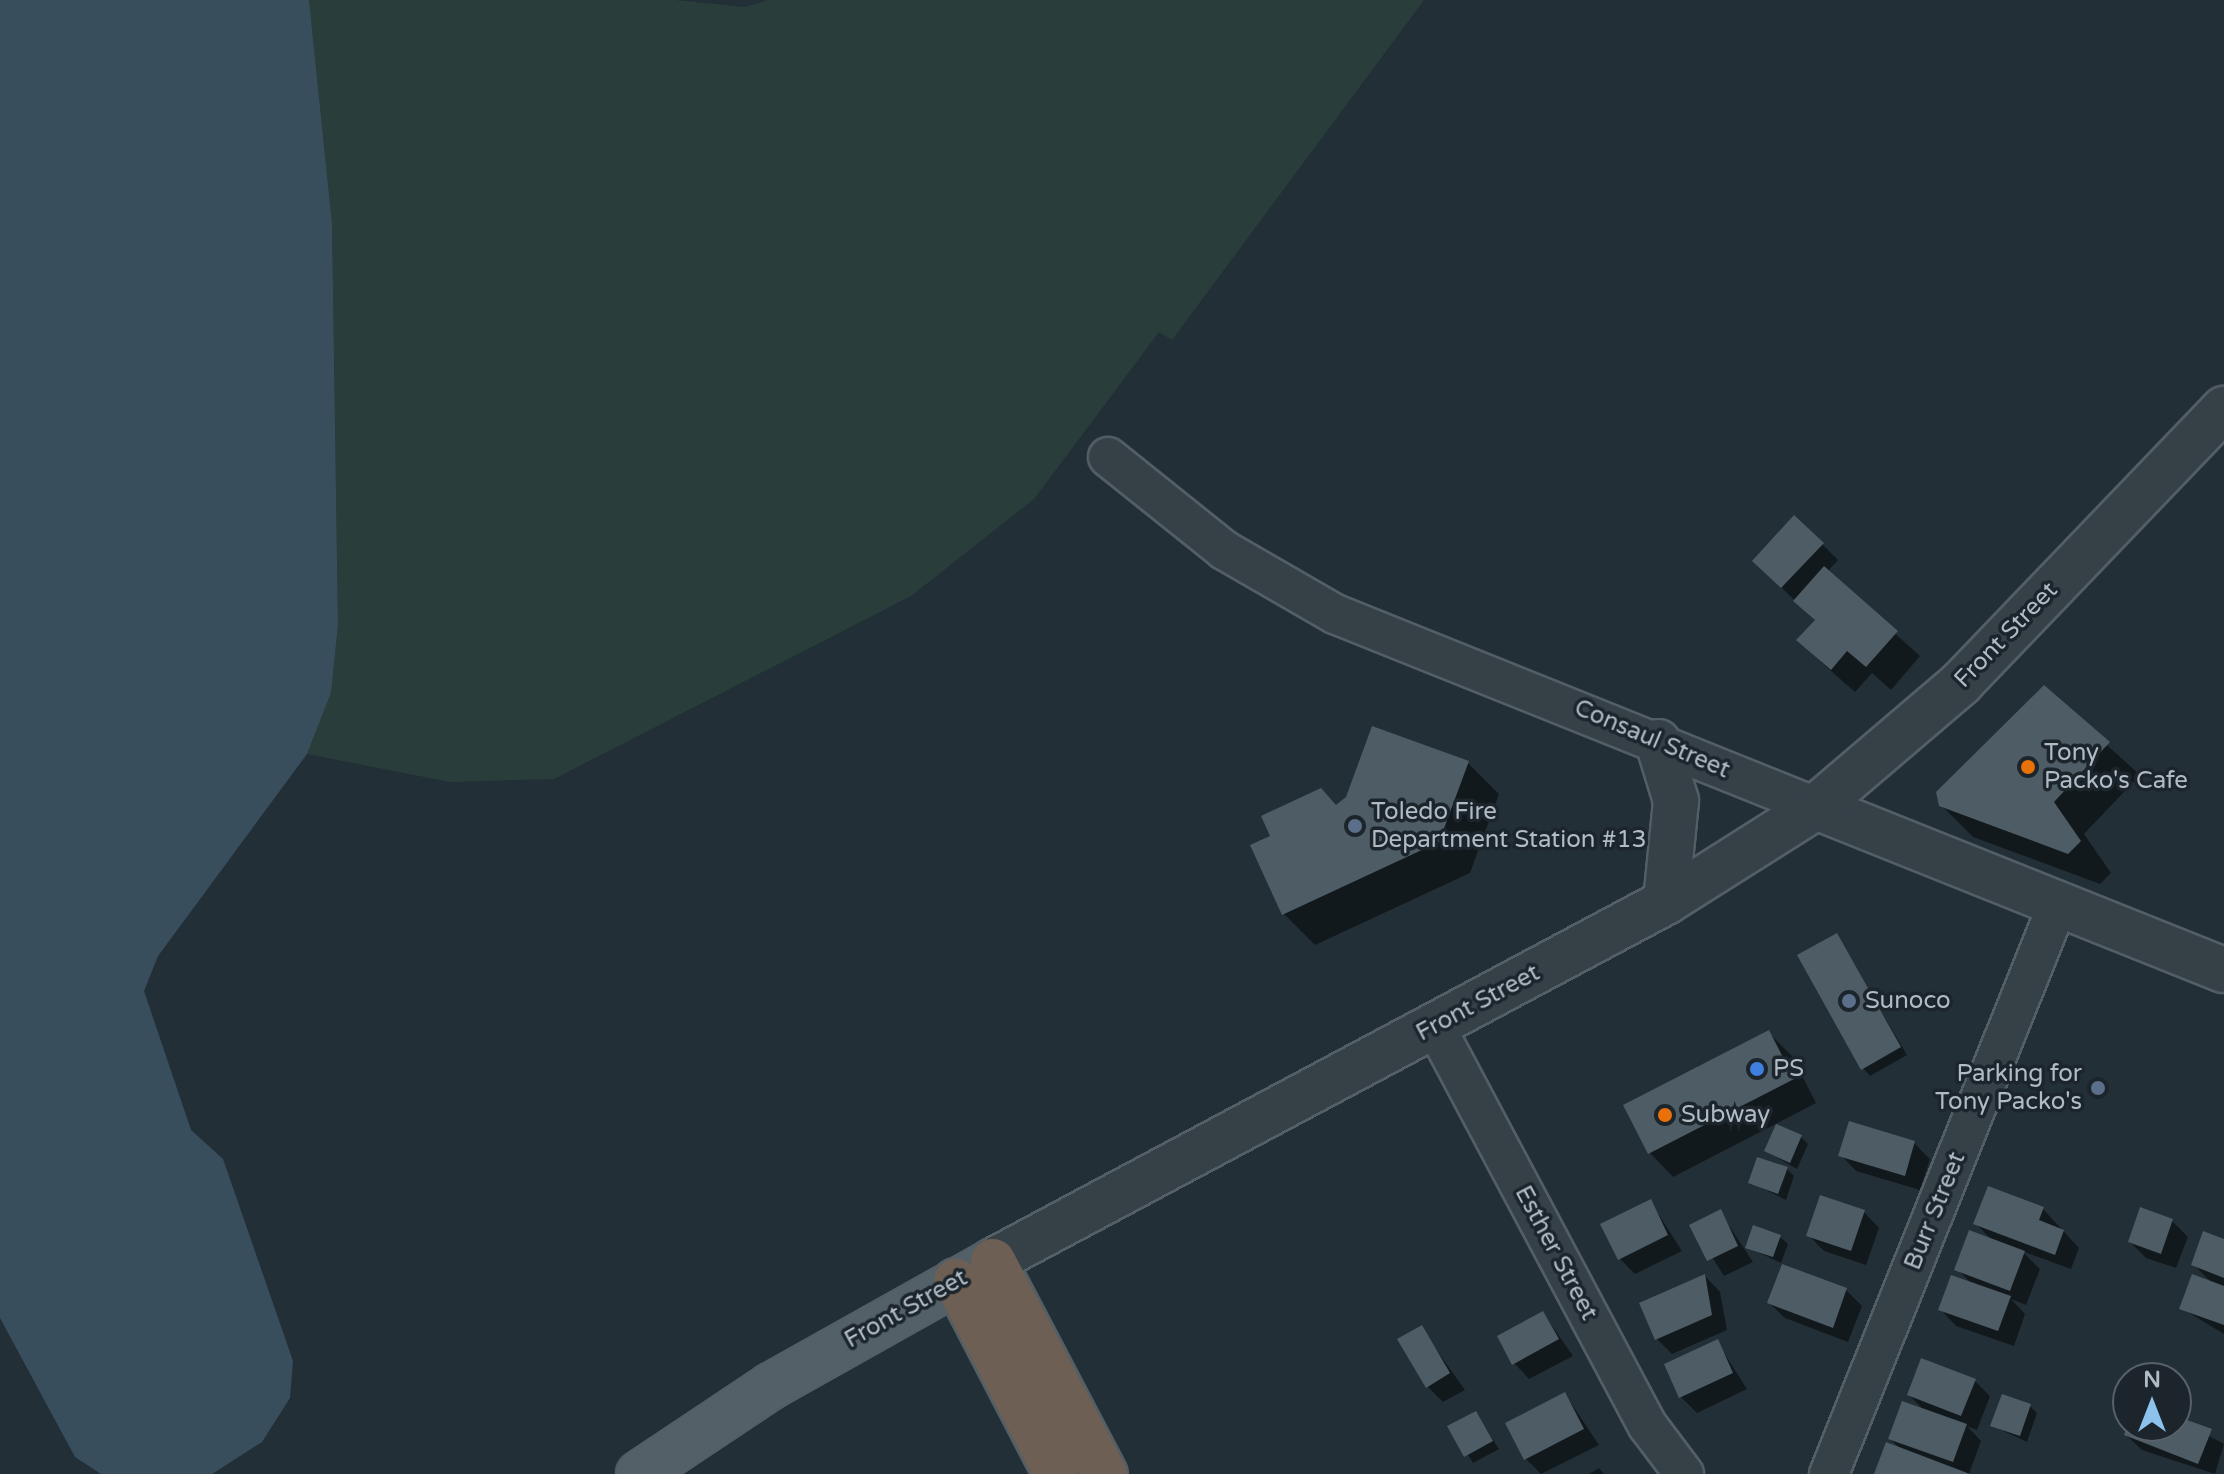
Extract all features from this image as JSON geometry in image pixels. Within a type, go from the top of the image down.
[{"type":"highway","points":[[974,1271],[1056,1474]]},
{"type":"highway","points":[[974,1271],[1105,1474]]},
{"type":"main road","name":"Front Street","points":[[639,1474],[771,1386],[974,1271]]},
{"type":"street","name":"Front Street","points":[[974,1271],[1666,902],[1816,807],[1961,683],[2224,409]]},
{"type":"street","name":"Consaul Street","points":[[1108,457],[1224,550],[1335,614],[2224,970]]},
{"type":"street","points":[[1658,742],[1676,801],[1666,902]]},
{"type":"street","name":"Burr Street","points":[[1829,1474],[2058,904]]},
{"type":"street","name":"Esther Street","points":[[1435,1026],[1648,1426],[1684,1474]]},
{"type":"green space","points":[[309,0],[675,0],[745,7],[768,0],[1424,0],[1172,340],[1159,332],[1034,499],[911,596],[554,779],[450,782],[307,754],[331,693],[338,625],[332,223]]},
{"type":"water","points":[[0,0],[309,0],[332,223],[338,625],[331,693],[307,754],[158,956],[144,991],[191,1130],[223,1159],[293,1361],[290,1398],[262,1442],[212,1474],[101,1474],[75,1457],[0,1318]]},
{"type":"building","points":[[1794,515],[1824,543],[1781,588],[1752,561]]},
{"type":"building","points":[[1824,566],[1898,631],[1866,667],[1847,651],[1831,670],[1796,640],[1815,620],[1793,601]]},
{"type":"building","points":[[2044,685],[2110,742],[2054,802],[2081,841],[2068,854],[1939,806],[1936,792]]},
{"type":"building","name":"Toledo Fire Department Station #13","points":[[1372,726],[1469,761],[1439,842],[1282,915],[1250,845],[1270,836],[1261,816],[1321,788],[1336,805],[1346,797]]},
{"type":"building","name":"Sunoco","points":[[1837,933],[1901,1047],[1861,1070],[1797,955]]},
{"type":"building","points":[[1769,1030],[1794,1079],[1648,1154],[1623,1105]]},
{"type":"building","points":[[1849,1121],[1915,1141],[1905,1176],[1838,1156]]},
{"type":"building","points":[[1776,1124],[1802,1135],[1790,1163],[1764,1151]]},
{"type":"building","points":[[1757,1157],[1788,1167],[1778,1194],[1748,1183]]},
{"type":"building","points":[[1988,1186],[2044,1207],[2039,1220],[2064,1230],[2055,1255],[1973,1224]]},
{"type":"building","points":[[1820,1195],[1865,1210],[1851,1251],[1806,1236]]},
{"type":"building","points":[[1651,1199],[1668,1235],[1618,1260],[1600,1224]]},
{"type":"building","points":[[2140,1207],[2173,1219],[2161,1254],[2128,1242]]},
{"type":"building","points":[[1721,1209],[1738,1246],[1707,1261],[1689,1225]]},
{"type":"building","points":[[1753,1225],[1781,1235],[1773,1257],[1745,1248]]},
{"type":"building","points":[[1969,1230],[2025,1251],[2010,1291],[1954,1270]]},
{"type":"building","points":[[2203,1231],[2224,1239],[2224,1278],[2191,1265]]},
{"type":"building","points":[[1782,1264],[1847,1288],[1833,1328],[1767,1303]]},
{"type":"building","points":[[1705,1274],[1712,1315],[1655,1340],[1639,1303]]},
{"type":"building","points":[[2192,1274],[2224,1286],[2224,1325],[2179,1309]]},
{"type":"building","points":[[1951,1275],[2011,1296],[1998,1331],[1938,1310]]},
{"type":"building","points":[[1543,1311],[1559,1339],[1512,1365],[1497,1336]]},
{"type":"building","points":[[1422,1325],[1450,1373],[1426,1388],[1397,1339]]},
{"type":"building","points":[[1718,1339],[1733,1373],[1679,1398],[1664,1364]]},
{"type":"building","points":[[1921,1358],[1976,1379],[1961,1416],[1907,1395]]},
{"type":"building","points":[[1565,1392],[1584,1429],[1524,1460],[1505,1423]]},
{"type":"building","points":[[2002,1394],[2031,1404],[2020,1436],[1990,1426]]},
{"type":"building","points":[[1902,1401],[1967,1424],[1953,1462],[1888,1439]]},
{"type":"building","points":[[1476,1411],[1493,1441],[1464,1457],[1447,1426]]},
{"type":"building","points":[[2192,1422],[2212,1429],[2198,1464],[2142,1442],[2192,1442]]},
{"type":"building","points":[[1886,1442],[1970,1474],[1874,1474]]},
{"type":"place","name":"Tony Packo's Cafe","points":[[2028,767]]},
{"type":"place","name":"Toledo Fire Department Station #13","points":[[1355,826]]},
{"type":"place","name":"Sunoco","points":[[1849,1001]]},
{"type":"place","name":"PS","points":[[1757,1069]]},
{"type":"place","name":"Parking for Tony Packo's","points":[[2098,1088]]},
{"type":"place","name":"Subway","points":[[1665,1115]]}]
